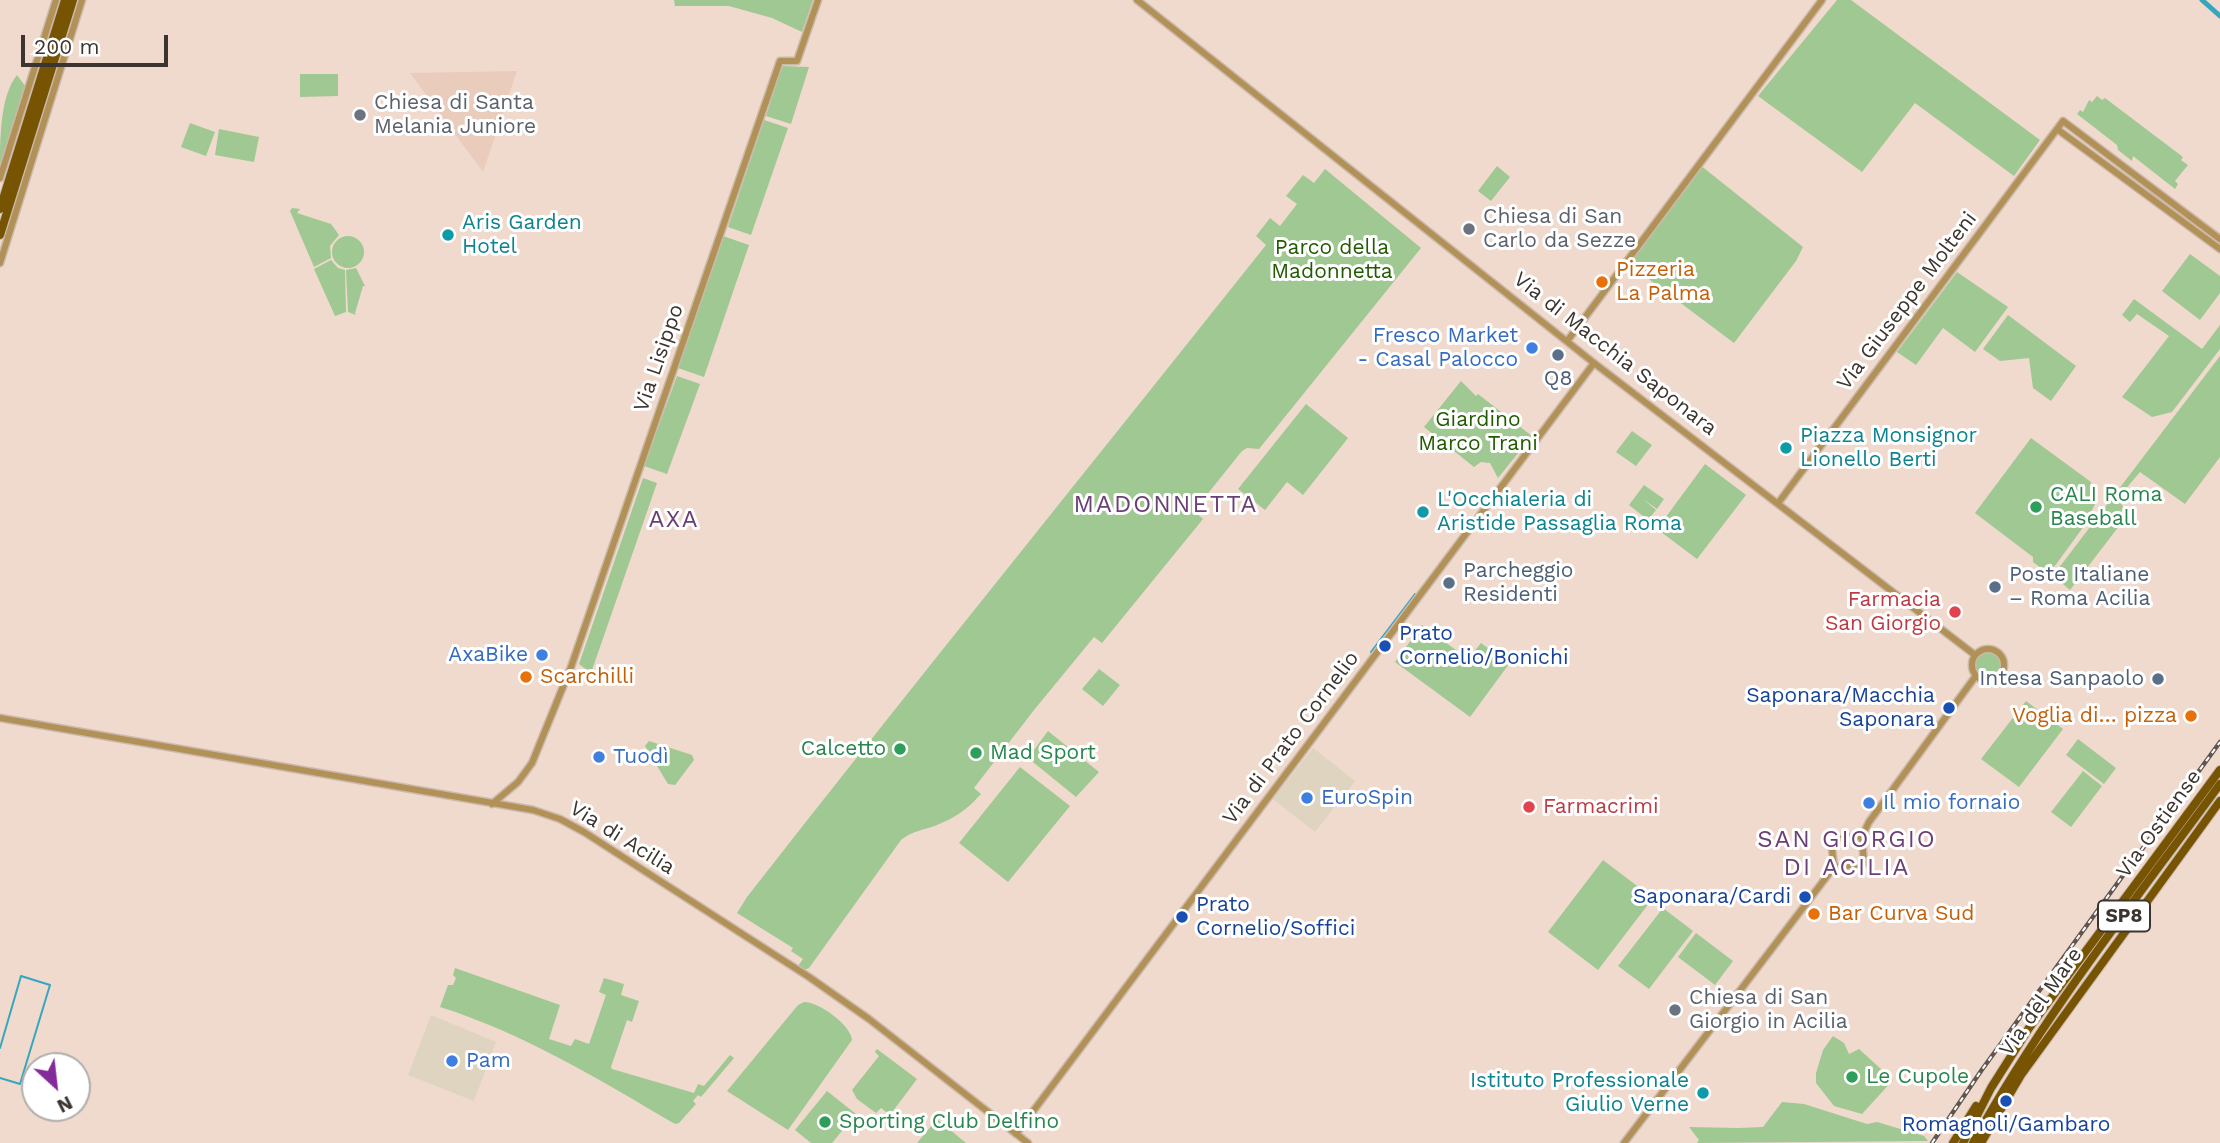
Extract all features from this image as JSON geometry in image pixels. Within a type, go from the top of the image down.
[{"type":"main road","points":[[0,209],[65,0]]},
{"type":"main road","points":[[0,235],[73,0]]},
{"type":"main road","name":"Via Ostiense","points":[[1963,1143],[1991,1088],[2060,984],[2220,771]]},
{"type":"main road","name":"Via del Mare","points":[[1973,1143],[2052,1014],[2220,784]]},
{"type":"main road","points":[[1981,1143],[2021,1075],[2220,801]]},
{"type":"main road","points":[[1969,1131],[2001,1080],[2052,1014]]},
{"type":"main road","points":[[1954,1143],[1991,1088]]},
{"type":"street","points":[[0,178],[55,0]]},
{"type":"street","points":[[0,263],[82,0]]},
{"type":"street","name":"Via Lisippo","points":[[492,804],[519,782],[540,750],[780,61],[797,61],[818,0]]},
{"type":"street","name":"Via di Macchia Saponara","points":[[1137,0],[1594,363],[1975,654]]},
{"type":"street","points":[[1568,340],[1822,0]]},
{"type":"street","name":"Via Giuseppe Molteni","points":[[1779,502],[2063,121],[2220,239]]},
{"type":"street","points":[[2057,129],[2220,249]]},
{"type":"street","name":"Via di Prato Cornelio","points":[[1016,1134],[1594,363]]},
{"type":"street","points":[[1768,494],[1787,490]]},
{"type":"street","points":[[1984,649],[1994,650],[2001,656],[2004,664],[2002,673],[1995,680],[1984,682],[1975,677],[1971,668],[1975,654],[1984,649]]},
{"type":"street","points":[[568,676],[577,674]]},
{"type":"street","points":[[1834,867],[1864,864],[1862,836],[1871,817],[1975,677]]},
{"type":"street","name":"Via di Acilia","points":[[0,718],[544,814],[584,832],[809,977],[869,1019],[1028,1143]]},
{"type":"street","points":[[1624,1143],[1834,867],[1831,839],[1862,836]]},
{"type":"shaded area","points":[[517,71],[483,172],[410,73]]},
{"type":"shaded area","points":[[1313,748],[1355,781],[1315,832],[1273,799]]},
{"type":"shaded area","points":[[431,1015],[496,1042],[474,1101],[408,1075]]},
{"type":"green space","points":[[674,0],[813,0],[802,32],[772,18],[729,6],[675,6]]},
{"type":"green space","points":[[1837,0],[1851,0],[2040,140],[2014,176],[1915,103],[1862,172],[1758,96]]},
{"type":"green space","points":[[782,66],[809,67],[791,124],[766,116]]},
{"type":"green space","points":[[300,74],[338,74],[338,96],[300,97]]},
{"type":"green space","points":[[17,75],[26,87],[0,169],[4,106]]},
{"type":"green space","points":[[2097,96],[2102,100],[2105,98],[2183,157],[2181,160],[2188,165],[2175,181],[2178,184],[2175,189],[2133,156],[2132,161],[2118,150],[2117,145],[2077,114],[2080,110],[2083,112],[2089,100],[2092,102]]},
{"type":"green space","points":[[764,120],[788,128],[751,235],[728,227]]},
{"type":"green space","points":[[190,123],[215,132],[206,156],[181,147]]},
{"type":"green space","points":[[219,129],[259,137],[254,162],[215,155]]},
{"type":"green space","points":[[1700,165],[1803,247],[1796,261],[1734,343],[1626,262]]},
{"type":"green space","points":[[1497,166],[1510,177],[1491,201],[1478,191]]},
{"type":"green space","name":"Parco della Madonnetta","points":[[1325,169],[1421,248],[1259,449],[1247,448],[1242,451],[1197,507],[1195,512],[1203,519],[1102,643],[1094,637],[1034,710],[974,788],[981,794],[954,817],[901,840],[809,968],[804,970],[798,966],[803,959],[791,951],[793,948],[737,913],[747,897],[1266,245],[1256,236],[1270,218],[1280,226],[1297,204],[1286,196],[1303,175],[1314,183]]},
{"type":"green space","points":[[292,208],[300,209],[297,213],[331,224],[339,235],[330,246],[331,258],[314,267],[290,211]]},
{"type":"green space","points":[[348,236],[359,241],[364,252],[359,263],[348,268],[337,263],[332,252],[337,241]]},
{"type":"green space","points":[[723,236],[749,245],[704,377],[678,368]]},
{"type":"green space","points":[[2190,254],[2220,276],[2220,293],[2200,320],[2162,291]]},
{"type":"green space","points":[[331,260],[338,268],[345,270],[346,312],[335,316],[314,269]]},
{"type":"green space","points":[[356,268],[365,286],[356,315],[348,312],[346,270]]},
{"type":"green space","points":[[1957,272],[2008,307],[1975,352],[1943,328],[1916,365],[1897,352]]},
{"type":"green space","points":[[2134,299],[2202,349],[2220,325],[2220,349],[2172,412],[2152,417],[2122,397],[2169,336],[2137,314],[2130,322],[2122,315]]},
{"type":"green space","points":[[2008,315],[2076,366],[2051,401],[2033,388],[2029,358],[2000,361],[1983,349]]},
{"type":"green space","points":[[2220,356],[2220,457],[2185,504],[2140,472],[2118,498],[2123,507],[2121,513],[2126,517],[2070,590],[2057,579],[2055,573]]},
{"type":"green space","points":[[677,376],[700,384],[667,474],[644,466]]},
{"type":"green space","name":"Giardino Marco Trani","points":[[1461,381],[1476,396],[1478,394],[1532,436],[1498,478],[1490,463],[1481,462],[1474,467],[1424,427]]},
{"type":"green space","points":[[1306,404],[1348,438],[1303,495],[1287,482],[1265,510],[1238,489]]},
{"type":"green space","points":[[1632,431],[1652,445],[1636,466],[1616,452]]},
{"type":"green space","points":[[2031,438],[2091,482],[2090,486],[2098,498],[2084,526],[2049,574],[2033,562],[2033,557],[1975,513]]},
{"type":"green space","points":[[1705,464],[1746,495],[1697,559],[1657,529]]},
{"type":"green space","points":[[643,478],[657,483],[591,673],[579,664]]},
{"type":"green space","points":[[1644,485],[1664,499],[1657,509],[1643,499],[1656,510],[1648,520],[1629,505]]},
{"type":"green space","points":[[1422,625],[1468,659],[1481,643],[1509,664],[1470,717],[1395,662]]},
{"type":"green space","points":[[1988,653],[1997,657],[2001,666],[1997,675],[1988,679],[1979,675],[1975,666],[1979,657]]},
{"type":"green space","points":[[1099,669],[1120,685],[1103,706],[1082,689]]},
{"type":"green space","points":[[2026,701],[2063,729],[2019,787],[1981,759]]},
{"type":"green space","points":[[1048,731],[1099,772],[1076,797],[1028,758]]},
{"type":"green space","points":[[2078,739],[2116,768],[2104,784],[2066,755]]},
{"type":"green space","points":[[649,741],[692,755],[694,760],[675,785],[668,784],[645,746]]},
{"type":"green space","points":[[1020,767],[1070,806],[1008,882],[959,843]]},
{"type":"green space","points":[[2083,771],[2102,786],[2071,827],[2051,812]]},
{"type":"green space","points":[[1603,860],[1653,898],[1598,970],[1548,932]]},
{"type":"green space","points":[[1663,908],[1693,931],[1649,989],[1618,966]]},
{"type":"green space","points":[[1696,933],[1733,961],[1715,985],[1678,957]]},
{"type":"green space","points":[[455,968],[560,1005],[549,1039],[571,1046],[575,1039],[589,1044],[606,995],[599,992],[604,978],[624,984],[621,995],[639,1001],[632,1022],[627,1020],[612,1069],[694,1093],[698,1084],[704,1086],[730,1055],[734,1058],[701,1097],[698,1095],[693,1101],[696,1104],[675,1124],[590,1074],[531,1044],[440,1007],[448,985],[453,985],[456,978],[453,975]]},
{"type":"green space","points":[[804,1002],[833,1015],[846,1028],[852,1040],[788,1130],[727,1091],[798,1005]]},
{"type":"green space","name":"Le Cupole","points":[[1833,1036],[1844,1043],[1849,1054],[1859,1049],[1893,1080],[1862,1114],[1834,1106],[1816,1083],[1823,1050]]},
{"type":"green space","points":[[877,1049],[917,1079],[890,1115],[881,1108],[876,1113],[857,1099],[852,1090],[879,1056],[875,1052]]},
{"type":"green space","name":"Sporting Club Delfino","points":[[827,1091],[856,1114],[832,1143],[811,1143],[795,1130]]},
{"type":"green space","points":[[1782,1102],[1804,1104],[1867,1124],[1877,1122],[1924,1136],[1928,1141],[1697,1143],[1699,1140],[1689,1127],[1763,1127]]},
{"type":"green space","points":[[937,1119],[966,1143],[917,1143]]},
{"type":"waterway","points":[[2202,0],[2220,16]]},
{"type":"waterway","points":[[1371,652],[1415,594]]},
{"type":"waterway","points":[[0,1048],[21,976],[50,985],[20,1084],[0,1078]]},
{"type":"railway","points":[[1932,1143],[1981,1071],[2220,742]]},
{"type":"place","name":"Chiesa di Santa Melania Juniore","points":[[360,115]]},
{"type":"place","name":"Chiesa di San Carlo da Sezze","points":[[1469,229]]},
{"type":"place","name":"Aris Garden Hotel","points":[[448,235]]},
{"type":"place","name":"Pizzeria La Palma","points":[[1602,282]]},
{"type":"place","name":"Fresco Market - Casal Palocco","points":[[1532,348]]},
{"type":"place","name":"Q8","points":[[1558,355]]},
{"type":"place","name":"Piazza Monsignor Lionello Berti","points":[[1786,448]]},
{"type":"place","name":"CALI Roma Baseball","points":[[2036,507]]},
{"type":"place","name":"L'Occhialeria di Aristide Passaglia Roma","points":[[1423,512]]},
{"type":"place","name":"Parcheggio Residenti","points":[[1449,583]]},
{"type":"place","name":"Poste Italiane – Roma Acilia","points":[[1995,587]]},
{"type":"place","name":"Farmacia San Giorgio","points":[[1955,612]]},
{"type":"place","name":"Prato Cornelio/Bonichi","points":[[1385,646]]},
{"type":"place","name":"AxaBike","points":[[542,655]]},
{"type":"place","name":"Scarchilli","points":[[526,677]]},
{"type":"place","name":"Intesa Sanpaolo","points":[[2158,679]]},
{"type":"place","name":"Saponara/Macchia Saponara","points":[[1949,708]]},
{"type":"place","name":"Voglia di… pizza","points":[[2191,716]]},
{"type":"place","name":"Calcetto","points":[[900,749]]},
{"type":"place","name":"Mad Sport","points":[[976,753]]},
{"type":"place","name":"Tuodì","points":[[599,757]]},
{"type":"place","name":"EuroSpin","points":[[1307,798]]},
{"type":"place","name":"Il mio fornaio","points":[[1869,803]]},
{"type":"place","name":"Farmacrimi","points":[[1529,807]]},
{"type":"place","name":"Saponara/Cardi","points":[[1805,897]]},
{"type":"place","name":"Bar Curva Sud","points":[[1814,914]]},
{"type":"place","name":"Prato Cornelio/Soffici","points":[[1182,917]]},
{"type":"place","name":"Chiesa di San Giorgio in Acilia","points":[[1675,1010]]},
{"type":"place","name":"Pam","points":[[452,1061]]},
{"type":"place","name":"Le Cupole","points":[[1852,1077]]},
{"type":"place","name":"Istituto Professionale Giulio Verne","points":[[1703,1093]]},
{"type":"place","name":"Romagnoli/Gambaro","points":[[2006,1101]]},
{"type":"place","name":"Sporting Club Delfino","points":[[825,1122]]},
{"type":"district","name":"MADONNETTA","points":[[1166,505]]},
{"type":"district","name":"AXA","points":[[674,520]]},
{"type":"district","name":"SAN GIORGIO DI ACILIA","points":[[1847,854]]}]
